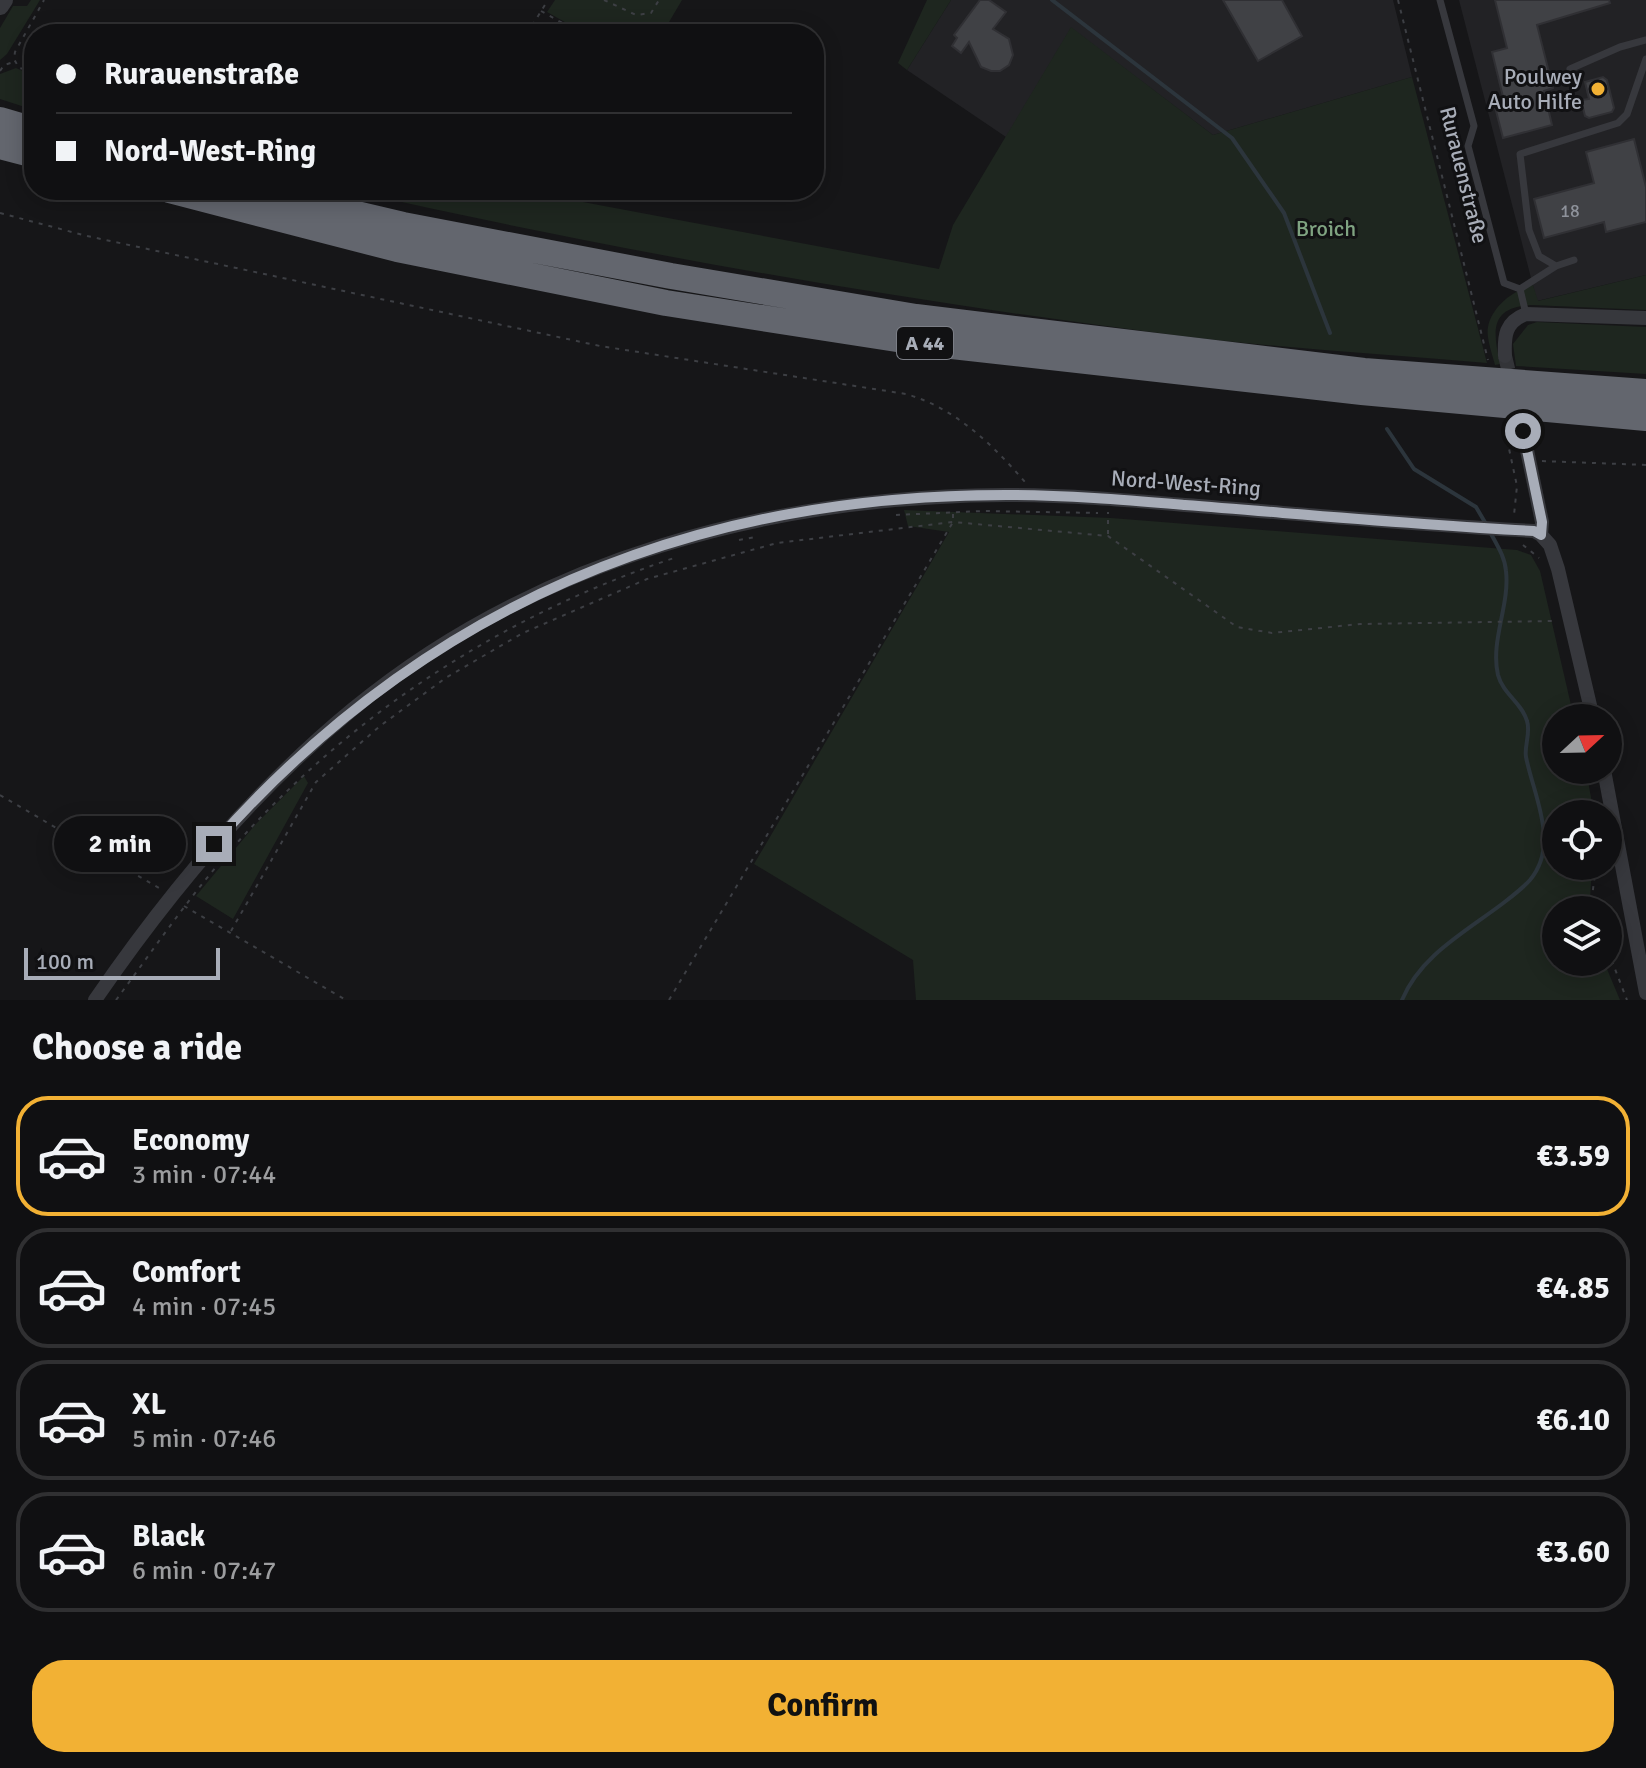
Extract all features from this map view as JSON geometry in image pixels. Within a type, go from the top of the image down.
[{"type":"highway","points":[[0,120],[24,127]]},
{"type":"highway","points":[[0,146],[24,152]]},
{"type":"highway","name":"A 44","points":[[208,200],[397,249],[666,303],[885,337],[1362,392],[1646,418]]},
{"type":"highway","name":"A 44","points":[[297,200],[403,225],[671,276],[916,317],[1364,371],[1646,392]]},
{"type":"street","points":[[0,6],[4,0]]},
{"type":"street","points":[[1505,356],[1504,336],[1509,324],[1526,314],[1646,318]]},
{"type":"street","points":[[1523,431],[1542,522],[1541,535],[1550,545],[1573,622],[1590,704]]},
{"type":"street","name":"Nord-West-Ring","points":[[95,1000],[171,895],[260,795],[355,707],[468,630],[543,592],[659,546],[741,522],[790,513],[897,499],[1041,495],[1534,531],[1541,535]]},
{"type":"street","points":[[1607,784],[1646,993]]},
{"type":"lane","points":[[1440,0],[1474,126],[1468,146],[1504,283],[1520,289]]},
{"type":"lane","points":[[1570,69],[1620,47],[1646,40]]},
{"type":"lane","points":[[1556,266],[1539,256],[1529,230],[1520,154],[1618,123],[1627,114],[1646,59]]},
{"type":"lane","points":[[1520,289],[1556,266],[1574,260]]},
{"type":"lane","points":[[1520,289],[1526,314]]},
{"type":"path","points":[[31,24],[44,0]]},
{"type":"path","points":[[533,24],[548,0]]},
{"type":"path","points":[[604,0],[636,15],[651,13],[659,0]]},
{"type":"path","name":"Rurauenstraße","points":[[1398,0],[1488,360]]},
{"type":"path","points":[[541,11],[564,24]]},
{"type":"path","points":[[24,36],[15,52],[15,62],[24,69]]},
{"type":"path","points":[[0,71],[7,63],[15,62]]},
{"type":"path","points":[[0,213],[87,236],[600,346],[906,394],[947,411],[969,427],[1041,495]]},
{"type":"path","points":[[1505,430],[1517,486],[1512,530]]},
{"type":"path","points":[[1529,461],[1646,465]]},
{"type":"path","points":[[669,1000],[953,522],[953,512]]},
{"type":"path","points":[[888,516],[953,512],[1108,513],[1108,536]]},
{"type":"path","points":[[231,931],[316,782],[380,726],[447,677],[523,633],[647,579],[777,543],[953,522],[1108,536],[1237,627],[1272,633],[1360,624],[1573,622]]},
{"type":"path","points":[[731,542],[760,536]]},
{"type":"path","points":[[116,1000],[185,906],[254,824],[306,772],[372,716],[442,667],[517,623],[610,580],[675,557]]},
{"type":"path","points":[[0,795],[346,1000]]},
{"type":"path","points":[[1618,976],[1627,1000]]},
{"type":"shaded area","points":[[951,0],[1393,0],[1412,77],[1213,135],[1071,28],[1006,137],[907,70]]},
{"type":"shaded area","points":[[1459,0],[1646,0],[1646,275],[1537,301]]},
{"type":"green space","points":[[31,0],[40,0],[7,54],[0,60],[0,28],[13,6],[27,6]]},
{"type":"green space","points":[[555,0],[682,0],[668,24],[568,24],[547,12]]},
{"type":"green space","points":[[927,0],[951,0],[907,70],[898,63]]},
{"type":"green space","name":"Broich","points":[[1071,27],[1213,135],[1412,77],[1487,363],[1213,340],[966,306],[656,254],[393,200],[572,200],[939,269],[953,225]]},
{"type":"green space","points":[[16,68],[24,72],[24,107],[0,99],[0,74]]},
{"type":"green space","points":[[1646,275],[1646,310],[1532,305],[1508,310],[1497,323],[1500,364],[1495,365],[1488,336],[1490,319],[1505,300],[1519,291],[1533,285],[1538,301]]},
{"type":"green space","points":[[1537,322],[1646,327],[1646,374],[1516,366],[1513,344],[1528,325]]},
{"type":"green space","points":[[904,510],[1111,518],[1517,550],[1531,555],[1540,571],[1571,704],[1542,704],[1542,784],[1589,784],[1591,800],[1542,800],[1542,880],[1591,880],[1590,896],[1542,896],[1542,976],[1610,976],[1620,1000],[916,1000],[913,960],[754,864],[949,532],[908,526]]},
{"type":"green space","points":[[304,776],[308,783],[233,919],[196,896],[255,825]]},
{"type":"building","points":[[980,0],[989,0],[1006,12],[993,29],[1009,39],[1013,55],[1009,65],[1000,71],[981,67],[969,42],[961,53],[952,46],[957,38],[954,35]]},
{"type":"building","points":[[1223,0],[1282,0],[1302,36],[1258,61]]},
{"type":"building","points":[[1495,0],[1609,0],[1610,3],[1537,25],[1553,88],[1544,91],[1552,125],[1503,138],[1494,103],[1504,101],[1492,52],[1507,48]]},
{"type":"building","points":[[1603,77],[1607,80],[1614,108],[1612,112],[1589,118],[1585,116],[1581,100],[1589,99],[1585,82]]},
{"type":"building","points":[[1634,139],[1646,187],[1646,222],[1606,232],[1604,222],[1544,238],[1534,199],[1594,183],[1586,152]]},
{"type":"waterway","points":[[1052,0],[1232,138],[1284,213],[1330,333]]},
{"type":"waterway","points":[[1387,429],[1414,469],[1476,507],[1486,524]]},
{"type":"waterway","points":[[1402,1000],[1410,984],[1432,958],[1530,880],[1539,866],[1543,851],[1542,820],[1526,757],[1527,721],[1498,675],[1496,649],[1506,571],[1490,532]]},
{"type":"tunnel","points":[[1505,356],[1523,431]]},
{"type":"place","name":"Poulwey Auto Hilfe","points":[[1598,89]]},
{"type":"route","points":[[214,844],[289,765],[355,707],[468,630],[585,573],[702,532],[790,513],[897,499],[1041,495],[1534,531],[1541,535],[1542,522],[1523,431]]}]
